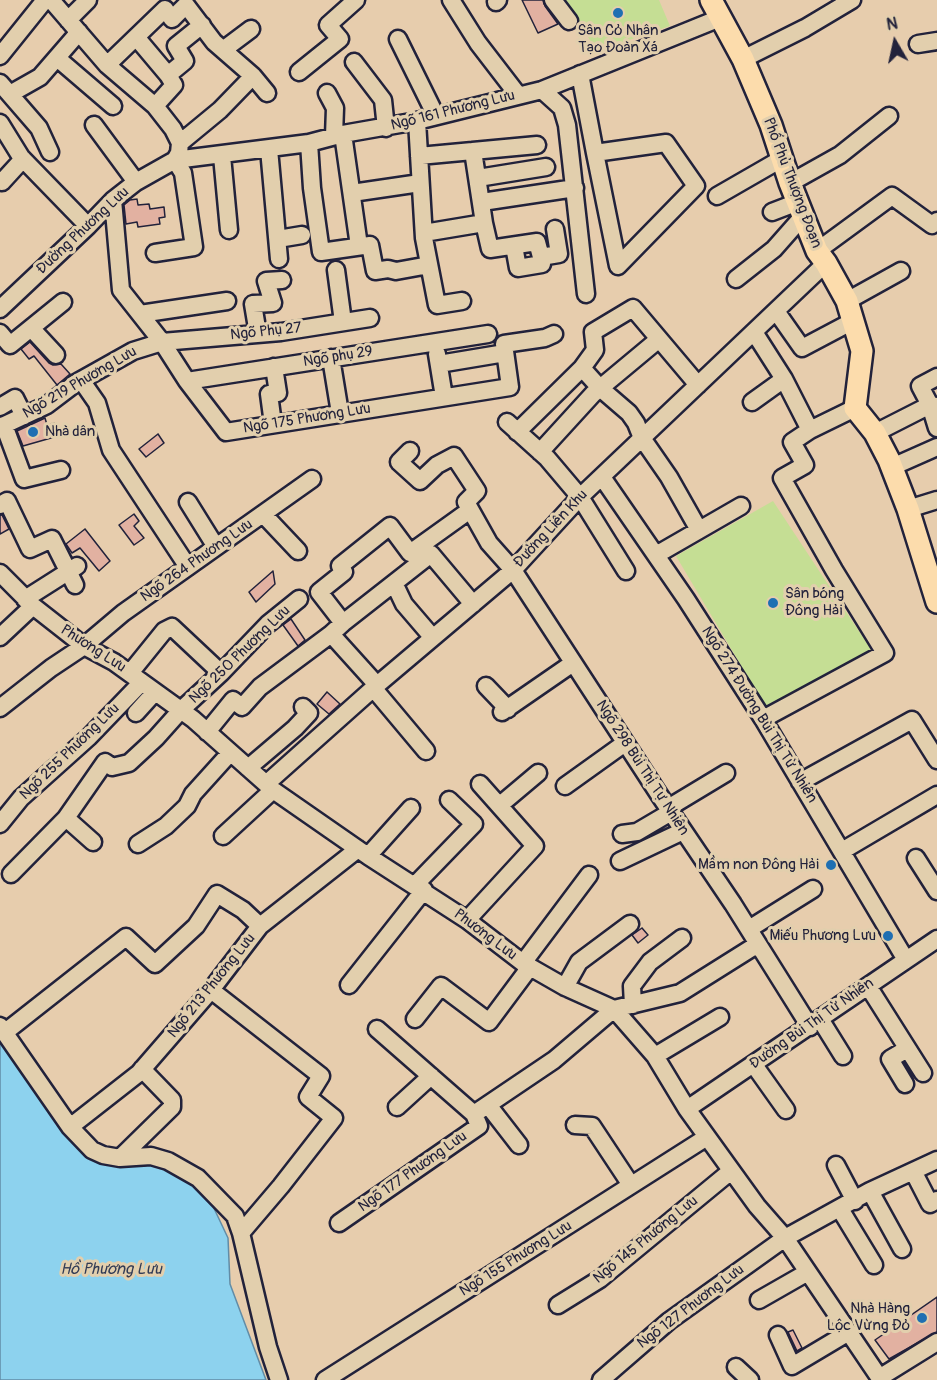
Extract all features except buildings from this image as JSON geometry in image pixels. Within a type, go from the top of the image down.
[{"type":"main road","name":"Phố Phủ Thượng Đoạn","points":[[716,9],[744,59],[797,200],[822,257],[850,311],[862,351],[855,408]]},
{"type":"main road","points":[[855,408],[875,433],[892,467],[908,508],[937,602]]},
{"type":"street","points":[[0,56],[51,0],[107,65],[155,106],[173,129],[180,143],[179,153],[175,160],[183,173],[194,247],[155,253]]},
{"type":"street","points":[[50,152],[39,128],[5,89],[40,77],[57,58],[88,0]]},
{"type":"street","points":[[299,72],[340,39],[328,25],[357,0]]},
{"type":"street","points":[[452,0],[478,43],[518,95]]},
{"type":"street","points":[[553,0],[569,21]]},
{"type":"street","points":[[744,59],[805,28],[852,0]]},
{"type":"street","points":[[107,65],[165,9],[172,19],[186,5],[223,50],[253,76],[267,93]]},
{"type":"street","name":"Ngõ 161 Phương Lưu","points":[[175,160],[222,156],[309,143],[339,135],[417,121],[542,90],[716,9]]},
{"type":"street","points":[[168,75],[185,61],[176,46],[202,25]]},
{"type":"street","points":[[223,50],[251,28]]},
{"type":"street","points":[[136,37],[174,85],[155,106]]},
{"type":"street","points":[[398,39],[436,116]]},
{"type":"street","points":[[918,44],[937,41]]},
{"type":"street","points":[[57,58],[112,106]]},
{"type":"street","points":[[354,62],[383,100],[386,128]]},
{"type":"street","points":[[580,74],[595,153],[613,244],[618,266],[696,186],[666,143],[595,153]]},
{"type":"street","points":[[180,143],[220,110],[253,76]]},
{"type":"street","points":[[542,90],[562,108],[567,125],[586,294]]},
{"type":"street","points":[[327,93],[335,108],[352,193],[371,244],[375,271],[388,269],[396,271],[429,265]]},
{"type":"street","points":[[736,279],[774,249],[797,200],[840,155],[889,116]]},
{"type":"street","points":[[417,121],[424,233],[437,305],[462,301]]},
{"type":"street","points":[[0,123],[22,159],[88,226]]},
{"type":"street","points":[[94,125],[136,182]]},
{"type":"street","points":[[309,143],[312,188],[321,252],[371,244]]},
{"type":"street","points":[[419,156],[537,146]]},
{"type":"street","points":[[269,149],[279,259]]},
{"type":"street","points":[[473,151],[490,249],[537,242],[541,257],[559,254],[555,230]]},
{"type":"street","points":[[222,156],[229,230]]},
{"type":"street","points":[[717,196],[783,158]]},
{"type":"street","points":[[0,180],[2,182],[22,159]]},
{"type":"street","name":"Đường Phương Lưu","points":[[0,309],[113,200],[136,182],[175,160]]},
{"type":"street","points":[[478,178],[546,166]]},
{"type":"street","points":[[352,193],[420,183]]},
{"type":"street","points":[[482,202],[575,188]]},
{"type":"street","name":"Đường Liên Khu","points":[[224,836],[270,787],[375,687],[513,570],[580,497],[776,310],[822,257],[892,196],[932,225],[937,222]]},
{"type":"street","name":"Ngõ 175 Phương Lưu","points":[[113,200],[121,290],[162,342],[226,432],[510,387],[505,353]]},
{"type":"street","points":[[772,212],[797,200]]},
{"type":"street","points":[[424,233],[484,223]]},
{"type":"street","points":[[278,239],[302,236]]},
{"type":"street","points":[[336,270],[343,322]]},
{"type":"street","points":[[776,310],[802,348],[901,272]]},
{"type":"street","points":[[258,334],[253,304],[273,303],[267,281],[282,280]]},
{"type":"street","points":[[0,333],[10,345],[63,302]]},
{"type":"street","points":[[140,314],[227,302]]},
{"type":"street","points":[[627,571],[580,497],[548,458],[512,427],[582,368],[595,350],[593,332],[633,308],[698,385]]},
{"type":"street","name":"Ngõ Phụ 27","points":[[162,342],[258,334],[370,318]]},
{"type":"street","points":[[31,328],[56,355]]},
{"type":"street","points":[[754,332],[784,379],[810,430]]},
{"type":"street","name":"Ngõ phụ 29","points":[[188,381],[488,333]]},
{"type":"street","points":[[439,364],[505,353],[504,344],[545,338],[554,334]]},
{"type":"street","points":[[540,452],[600,388],[659,339]]},
{"type":"street","points":[[435,341],[444,397]]},
{"type":"street","name":"Ngõ 219 Phương Lưu","points":[[2,426],[47,405],[81,380],[132,351],[162,342]]},
{"type":"street","points":[[331,358],[340,413]]},
{"type":"street","points":[[273,424],[269,394],[278,393],[274,368]]},
{"type":"street","points":[[582,368],[600,388],[629,413],[699,530]]},
{"type":"street","points":[[937,376],[920,386],[933,406],[937,428]]},
{"type":"street","points":[[752,402],[784,379]]},
{"type":"street","points":[[81,380],[97,403],[111,450],[188,567]]},
{"type":"street","points":[[0,407],[15,398],[24,416]]},
{"type":"street","points":[[875,433],[933,406]]},
{"type":"street","points":[[763,719],[885,653],[834,570],[782,478],[804,465],[792,442],[810,430],[855,408]]},
{"type":"street","points":[[2,426],[24,479],[61,470]]},
{"type":"street","points":[[892,467],[937,447]]},
{"type":"street","points":[[410,451],[399,462],[420,481],[437,465],[454,456],[477,491],[466,502],[470,510],[410,552],[390,526],[340,566],[344,572],[320,592],[337,628],[375,687],[426,751]]},
{"type":"street","name":"Ngõ 274 Đường Bùi Thị Từ Nhiên","points":[[602,477],[686,599],[763,719],[906,960]]},
{"type":"street","name":"Ngõ 264 Phương Lưu","points":[[0,708],[51,668],[84,646],[123,613],[312,479]]},
{"type":"street","points":[[0,505],[7,501],[30,549],[52,539],[74,574],[29,603],[0,638]]},
{"type":"street","points":[[908,508],[937,501]]},
{"type":"street","points":[[188,502],[216,547]]},
{"type":"street","points":[[656,555],[741,507]]},
{"type":"street","name":"Ngõ 298 Bùi Thị Tự Nhiên","points":[[470,510],[489,543],[513,570],[758,944],[815,1023],[843,1056]]},
{"type":"street","points":[[263,514],[298,551]]},
{"type":"street","points":[[207,732],[233,700],[242,707],[260,687],[431,554],[473,604]]},
{"type":"street","name":"Phương Lưu","points":[[0,573],[29,603],[84,646],[114,662],[181,710],[270,787],[363,852],[467,920],[526,965],[565,987],[614,1009],[655,1056],[687,1109],[731,1171],[785,1238],[880,1379]]},
{"type":"street","points":[[394,583],[404,603],[428,632]]},
{"type":"street","name":"Ngõ 250 Phương Lưu","points":[[66,818],[105,762],[112,767],[129,763],[268,624],[299,599]]},
{"type":"street","points":[[136,713],[142,682],[164,631],[172,627],[221,673]]},
{"type":"street","points":[[486,686],[505,711],[573,663]]},
{"type":"street","name":"Ngõ 255 Phương Lưu","points":[[0,824],[21,798],[89,737],[142,682]]},
{"type":"street","points":[[248,768],[309,713],[303,707]]},
{"type":"street","points":[[801,782],[912,720],[937,760]]},
{"type":"street","points":[[565,786],[625,743]]},
{"type":"street","points":[[138,844],[166,826],[187,806],[193,794],[230,753]]},
{"type":"street","points":[[500,805],[538,773]]},
{"type":"street","points":[[622,834],[637,832],[726,773]]},
{"type":"street","points":[[467,920],[535,846],[480,784]]},
{"type":"street","points":[[842,851],[937,795]]},
{"type":"street","points":[[349,985],[419,888],[474,824],[449,801]]},
{"type":"street","name":"Ngõ 213 Phương Lưu","points":[[70,1127],[142,1069],[212,990],[260,926],[363,852],[411,808]]},
{"type":"street","points":[[11,874],[66,818],[93,842]]},
{"type":"street","points":[[620,861],[683,831]]},
{"type":"street","points":[[916,858],[937,891]]},
{"type":"street","points":[[415,1019],[441,986],[489,1022],[590,875]]},
{"type":"street","points":[[749,929],[813,889]]},
{"type":"street","points":[[260,926],[243,910],[217,894],[196,926],[155,964],[126,937],[2,1029],[70,1127],[92,1150],[120,1158],[151,1156],[168,1161],[198,1178],[235,1216],[268,1347],[279,1380]]},
{"type":"street","points":[[565,987],[579,962],[630,924]]},
{"type":"street","points":[[633,1005],[632,986],[650,962],[682,938]]},
{"type":"street","name":"Đường Bùi Thị Từ Nhiên","points":[[687,1109],[937,939]]},
{"type":"street","points":[[481,1109],[554,1060],[614,1009],[680,993],[758,944]]},
{"type":"street","points":[[868,986],[922,1073]]},
{"type":"street","points":[[212,990],[321,1076],[308,1096],[334,1118],[241,1233]]},
{"type":"street","points":[[655,1056],[720,1017]]},
{"type":"street","points":[[377,1029],[430,1076],[481,1109],[519,1145]]},
{"type":"street","points":[[905,1084],[890,1059],[907,1049]]},
{"type":"street","points":[[754,1065],[786,1110]]},
{"type":"street","points":[[120,1158],[172,1107],[172,1101],[142,1069]]},
{"type":"street","points":[[397,1107],[430,1076]]},
{"type":"street","name":"Ngõ 177 Phương Lưu","points":[[339,1223],[479,1126],[481,1109]]},
{"type":"street","points":[[575,1125],[592,1126],[631,1185]]},
{"type":"street","name":"Ngõ 155 Phương Lưu","points":[[325,1380],[707,1137]]},
{"type":"street","name":"Ngõ 127 Phương Lưu","points":[[601,1380],[669,1322],[785,1238],[870,1191],[937,1160]]},
{"type":"street","points":[[836,1165],[847,1205],[874,1265]]},
{"type":"street","name":"Ngõ 145 Phương Lưu","points":[[558,1305],[600,1280],[731,1171]]},
{"type":"street","points":[[913,1171],[930,1204],[937,1200]]},
{"type":"street","points":[[870,1191],[902,1249]]},
{"type":"street","points":[[759,1300],[808,1272]]},
{"type":"street","points":[[778,1335],[792,1366],[849,1332]]},
{"type":"street","points":[[880,1379],[937,1342]]},
{"type":"street","points":[[736,1367],[750,1380]]},
{"type":"green space","name":"Sân Cỏ Nhân Tạo Đoàn Xá","points":[[564,0],[659,0],[670,26],[597,51]]},
{"type":"green space","name":"Sân bóng Đông Hải","points":[[773,501],[872,651],[768,711],[676,556]]},
{"type":"water","name":"Hồ Phương Lưu","points":[[0,1034],[90,1157],[161,1165],[191,1180],[211,1202],[228,1238],[230,1284],[266,1380],[0,1380]]},
{"type":"place","name":"Sân Cỏ Nhân Tạo Đoàn Xá","points":[[618,13]]},
{"type":"place","name":"Nhà dân","points":[[33,432]]},
{"type":"place","name":"Sân bóng Đông Hải","points":[[773,603]]},
{"type":"place","name":"Mầm non Đông Hải","points":[[831,865]]},
{"type":"place","name":"Miếu Phương Lưu","points":[[888,936]]},
{"type":"place","name":"Nhà Hàng Lộc Vừng Đỏ","points":[[922,1318]]}]
